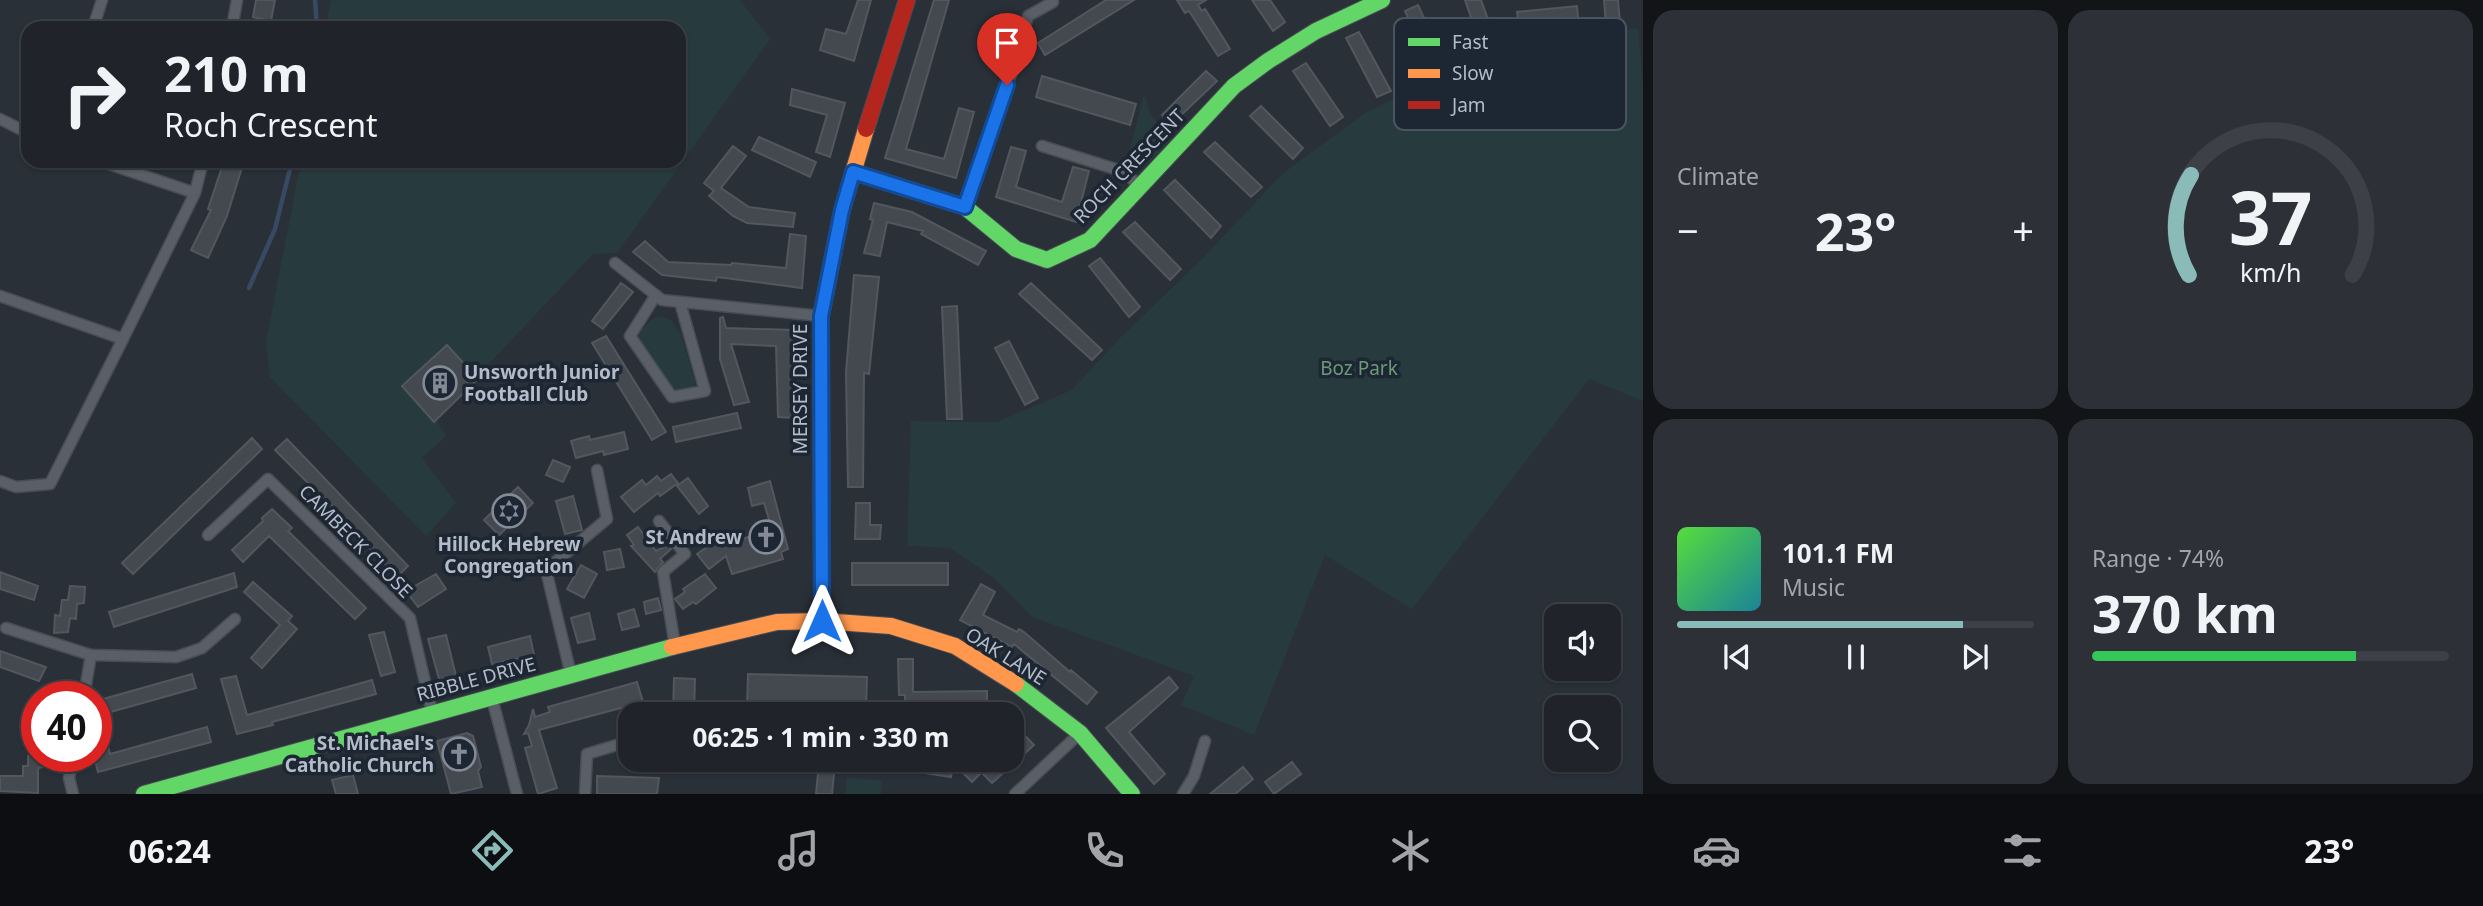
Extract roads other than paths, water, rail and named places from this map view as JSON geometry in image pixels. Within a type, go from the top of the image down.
[{"type":"street","points":[[95,21],[102,0]]},
{"type":"street","points":[[233,21],[237,0]]},
{"type":"street","name":"MERSEY DRIVE","points":[[822,621],[821,316],[842,210],[906,0]]},
{"type":"street","name":"ROCH CRESCENT","points":[[853,172],[965,207],[1016,249],[1047,260],[1090,240],[1234,86],[1316,31],[1382,0]]},
{"type":"street","points":[[965,207],[1016,60],[1028,16],[1053,2]]},
{"type":"street","points":[[0,119],[21,130]]},
{"type":"street","points":[[1042,146],[1125,172],[1139,186]]},
{"type":"street","points":[[121,168],[194,193]]},
{"type":"street","points":[[0,481],[16,487],[50,484],[194,193],[201,168]]},
{"type":"street","points":[[615,263],[662,300],[821,316]]},
{"type":"street","points":[[656,295],[630,336],[672,397],[705,391],[680,302]]},
{"type":"street","points":[[0,296],[123,339]]},
{"type":"street","points":[[572,675],[546,570],[607,519],[597,470]]},
{"type":"street","name":"CAMBECK CLOSE","points":[[208,535],[268,479],[410,618],[432,712]]},
{"type":"street","points":[[659,521],[685,554],[663,572],[675,646]]},
{"type":"street","points":[[6,628],[91,655],[176,657],[202,648],[235,619]]},
{"type":"street","name":"RIBBLE DRIVE","points":[[144,794],[675,646],[777,622],[822,621]]},
{"type":"street","name":"OAK LANE","points":[[822,621],[891,626],[955,646],[1020,687],[1080,733],[1132,794]]},
{"type":"street","points":[[87,681],[91,655]]},
{"type":"street","points":[[492,698],[517,794]]},
{"type":"street","points":[[1015,794],[1080,733]]},
{"type":"street","points":[[1183,794],[1194,776],[1205,741]]},
{"type":"street","points":[[585,794],[587,754],[618,745]]},
{"type":"street","points":[[70,772],[73,794]]},
{"type":"waterway","points":[[315,0],[316,21]]},
{"type":"waterway","points":[[249,288],[275,229],[290,168]]},
{"type":"place","name":"Unsworth Junior Football Club","points":[[440,383]]},
{"type":"place","name":"Hillock Hebrew Congregation","points":[[509,511]]},
{"type":"place","name":"St Andrew","points":[[766,537]]},
{"type":"place","name":"St. Michael's Catholic Church","points":[[459,754]]},
{"type":"park label","name":"Boz Park","points":[[1359,368]]}]
